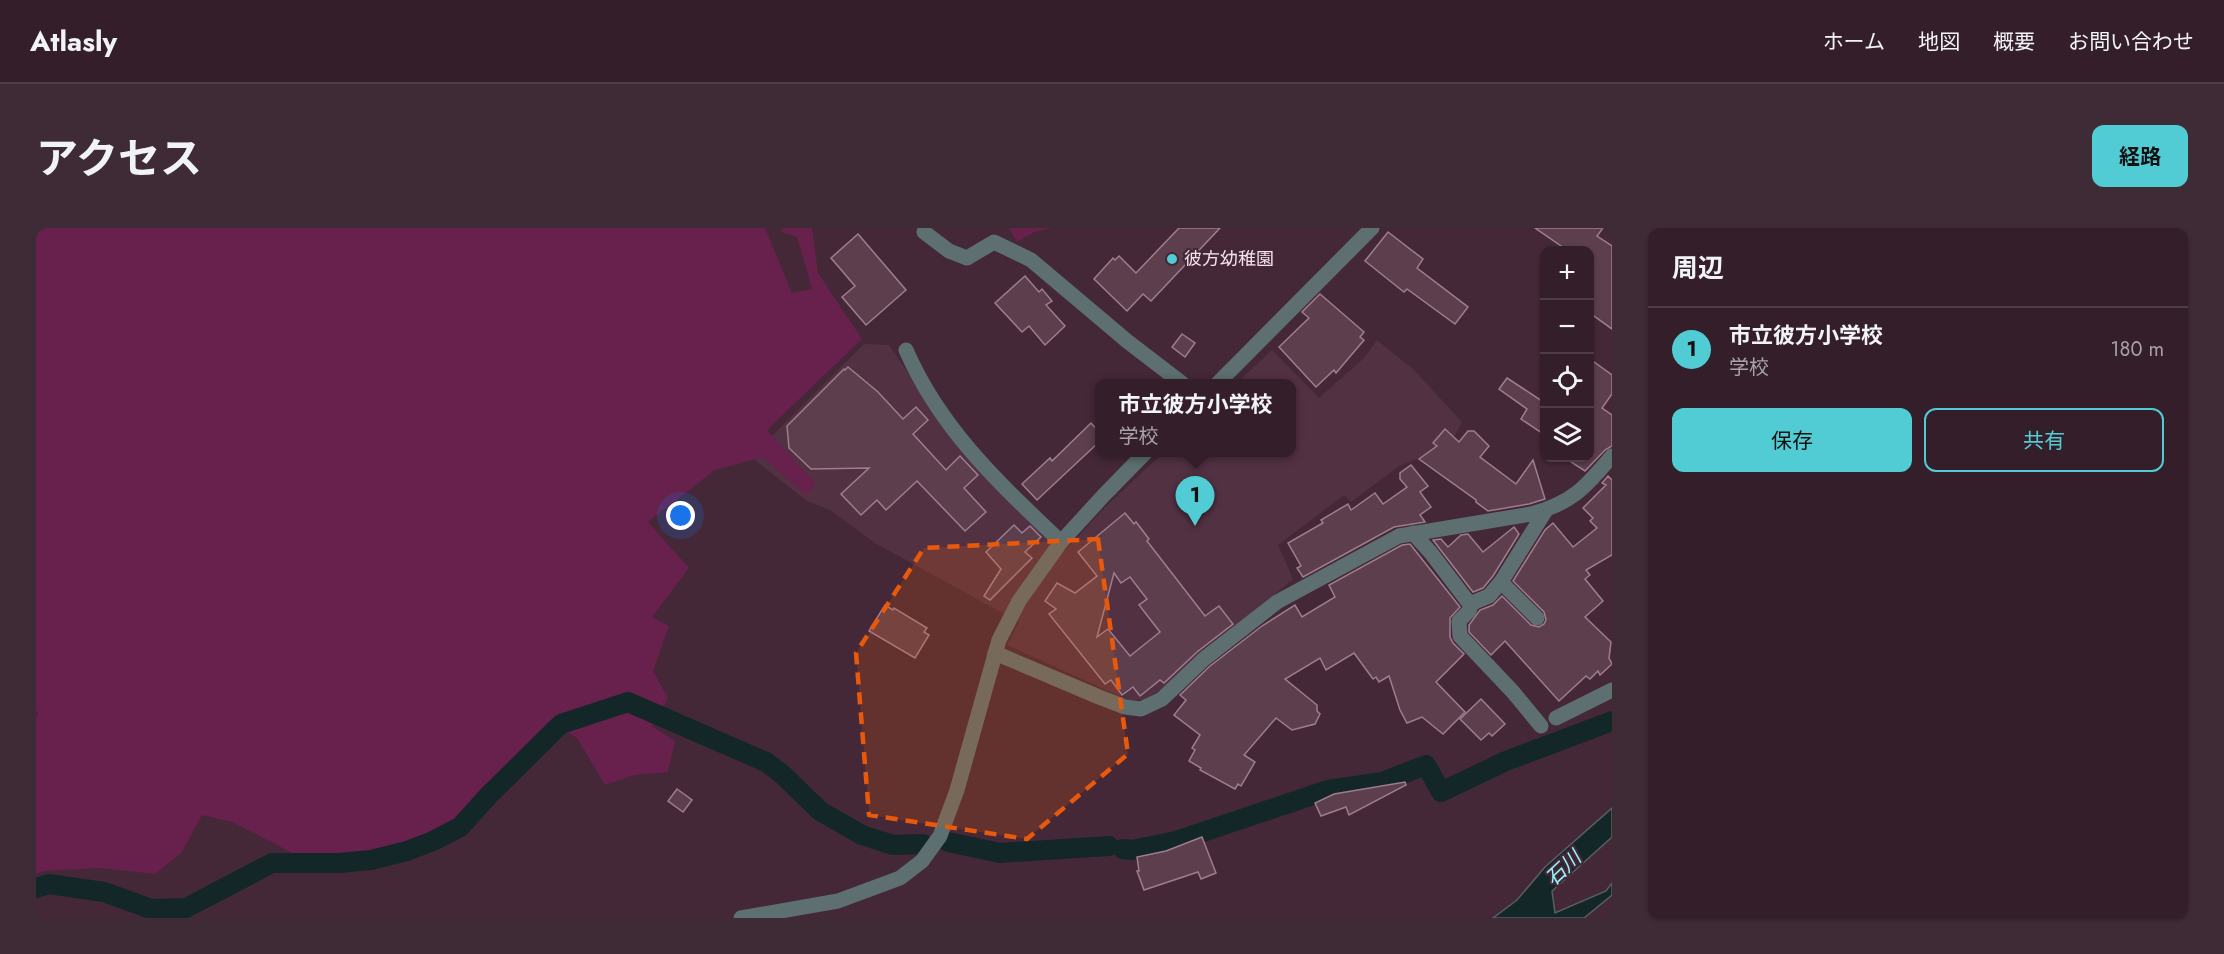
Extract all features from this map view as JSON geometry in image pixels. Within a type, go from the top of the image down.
[{"type":"street","points":[[1222,379],[1372,228]]},
{"type":"street","points":[[924,232],[949,251],[967,258],[994,242],[1030,260],[1176,379]]},
{"type":"street","points":[[906,350],[925,390],[957,435],[1004,488],[1061,542]]},
{"type":"street","points":[[995,653],[1100,698],[1125,707],[1141,708],[1162,699],[1204,659],[1277,602],[1399,536],[1546,510],[1570,499],[1587,485],[1612,456]]},
{"type":"street","points":[[741,918],[838,901],[900,878],[922,861],[940,836],[957,790],[999,640],[1019,601],[1061,542],[1142,457]]},
{"type":"street","points":[[1541,726],[1513,692],[1460,636],[1459,621],[1469,611],[1472,603],[1489,596],[1501,582],[1546,510]]},
{"type":"street","points":[[1413,533],[1469,603],[1472,603]]},
{"type":"street","points":[[1501,582],[1537,618]]},
{"type":"street","points":[[1557,718],[1612,690]]},
{"type":"highlighted area","points":[[1098,539],[1128,754],[1027,839],[869,815],[856,653],[924,548]]},
{"type":"shaded area","points":[[36,228],[765,228],[792,293],[812,289],[797,237],[781,232],[783,228],[812,228],[818,273],[862,339],[767,430],[816,484],[806,495],[763,457],[715,470],[648,522],[689,568],[652,617],[669,626],[653,671],[668,698],[652,726],[675,741],[668,772],[634,775],[605,785],[577,738],[549,722],[454,822],[401,847],[360,856],[304,859],[232,822],[202,815],[182,852],[155,874],[99,868],[43,871],[36,874],[36,719],[38,712],[36,711]]},
{"type":"shaded area","points":[[1009,228],[1053,228],[1034,232],[1017,242]]},
{"type":"shaded area","points":[[1377,340],[1414,370],[1462,422],[1452,441],[1399,466],[1351,502],[1344,495],[1278,545],[1293,579],[1164,688],[1143,700],[1128,700],[1007,645],[1019,622],[875,543],[830,510],[807,501],[751,457],[864,344],[889,345],[917,386],[1005,498],[1065,551],[1105,507],[1159,457],[1296,457],[1296,379],[1241,379],[1272,350],[1319,398],[1364,358]]},
{"type":"water","name":"石川","points":[[1612,808],[1612,837],[1552,891],[1555,913],[1606,891],[1612,883],[1612,895],[1584,918],[1493,918],[1517,900],[1545,867]]},
{"type":"building","points":[[1179,228],[1220,228],[1151,301],[1143,294],[1127,311],[1094,279],[1113,258],[1115,260],[1119,256],[1136,273]]},
{"type":"building","points":[[1535,228],[1603,228],[1597,236],[1612,246],[1612,329],[1594,316],[1594,246],[1561,246]]},
{"type":"building","points":[[1388,232],[1423,259],[1417,268],[1468,307],[1455,324],[1407,289],[1404,292],[1365,261]]},
{"type":"building","points":[[858,234],[906,290],[866,325],[842,297],[855,286],[831,258]]},
{"type":"building","points":[[1025,276],[1039,292],[1042,289],[1052,301],[1046,305],[1065,326],[1045,345],[1029,326],[1022,332],[995,303]]},
{"type":"building","points":[[1320,294],[1364,332],[1360,337],[1364,340],[1336,373],[1334,370],[1316,387],[1279,347],[1309,318],[1302,312]]},
{"type":"building","points":[[1182,334],[1195,343],[1185,357],[1172,347]]},
{"type":"building","points":[[1594,362],[1612,375],[1612,394],[1602,408],[1612,415],[1612,446],[1594,462]]},
{"type":"building","points":[[848,367],[878,392],[903,419],[916,407],[928,420],[913,434],[946,470],[960,456],[978,475],[964,488],[986,512],[965,531],[917,481],[886,510],[877,500],[861,515],[841,494],[869,468],[811,469],[789,448],[787,426]]},
{"type":"building","points":[[1507,378],[1540,400],[1540,432],[1521,419],[1527,409],[1499,389]]},
{"type":"building","points":[[1091,423],[1095,428],[1095,446],[1037,500],[1022,484],[1050,458],[1052,461]]},
{"type":"building","points":[[1445,429],[1459,442],[1468,431],[1474,431],[1489,446],[1480,457],[1516,484],[1533,460],[1545,499],[1488,511],[1419,459],[1437,446],[1433,443]]},
{"type":"building","points":[[1571,462],[1594,462],[1585,471]]},
{"type":"building","points":[[1411,465],[1428,486],[1420,492],[1431,507],[1420,515],[1425,522],[1394,527],[1303,577],[1297,568],[1301,566],[1288,543],[1323,523],[1321,520],[1348,504],[1351,510],[1375,493],[1383,504],[1407,487],[1400,479],[1400,473]]},
{"type":"building","points":[[1608,476],[1612,480],[1612,555],[1586,570],[1590,575],[1585,579],[1603,601],[1585,617],[1611,642],[1609,658],[1612,664],[1600,675],[1598,671],[1590,679],[1586,676],[1559,701],[1505,641],[1491,655],[1469,632],[1469,625],[1480,610],[1493,605],[1502,596],[1531,625],[1539,627],[1544,624],[1546,620],[1544,612],[1513,581],[1545,530],[1553,523],[1573,547],[1597,528],[1590,521],[1593,518],[1583,508],[1606,485],[1602,483]]},
{"type":"building","points":[[1125,513],[1134,524],[1136,522],[1149,539],[1147,541],[1205,616],[1219,606],[1233,624],[1197,652],[1164,683],[1160,680],[1140,696],[1133,687],[1122,695],[1111,680],[1105,684],[1049,614],[1056,609],[1045,601],[1057,583],[1075,593],[1097,576],[1078,552]],"holes":[[[1114,573],[1121,583],[1130,577],[1147,599],[1139,605],[1160,632],[1130,656],[1108,629],[1097,637]]]},
{"type":"building","points":[[1014,525],[1022,533],[1030,526],[1041,537],[1025,552],[1032,558],[990,600],[984,596],[1001,569],[986,552]]},
{"type":"building","points":[[1514,527],[1519,534],[1493,576],[1483,588],[1473,592],[1433,540],[1441,539],[1448,547],[1461,535],[1468,534],[1483,552]]},
{"type":"building","points":[[1410,544],[1460,607],[1450,618],[1450,637],[1464,654],[1436,682],[1465,712],[1443,734],[1422,717],[1407,723],[1400,710],[1389,676],[1379,682],[1376,677],[1373,679],[1354,653],[1326,670],[1320,658],[1285,679],[1317,705],[1317,711],[1320,714],[1315,724],[1292,730],[1276,718],[1244,755],[1255,762],[1241,786],[1238,784],[1235,789],[1200,770],[1201,768],[1189,761],[1195,750],[1192,748],[1200,735],[1174,715],[1186,700],[1180,695],[1210,666],[1262,626],[1295,605],[1302,617],[1335,597],[1329,585],[1402,545]]},
{"type":"building","points":[[885,605],[927,628],[924,632],[929,635],[915,658],[869,631]]},
{"type":"building","points":[[1481,699],[1505,724],[1492,736],[1489,733],[1481,740],[1460,719]]},
{"type":"building","points":[[1405,782],[1406,785],[1349,815],[1346,807],[1321,816],[1315,803],[1334,794]]},
{"type":"building","points":[[677,789],[692,800],[683,812],[668,801]]},
{"type":"building","points":[[1202,837],[1216,873],[1201,879],[1198,872],[1144,890],[1137,871],[1139,871],[1137,857],[1166,851]]},
{"type":"waterway","points":[[36,888],[49,884],[104,892],[151,909],[186,908],[272,863],[339,863],[371,860],[407,851],[460,827],[561,724],[628,702],[766,762],[782,774],[820,811],[862,835],[893,845],[923,844]]},
{"type":"waterway","points":[[1123,849],[1132,850],[1176,841],[1328,790],[1382,782],[1426,765],[1441,792],[1506,761],[1612,721]]},
{"type":"waterway","points":[[948,842],[1000,853],[1109,846]]},
{"type":"place","name":"彼方幼稚園","points":[[1172,259]]},
{"type":"place","name":"市立彼方小学校","points":[[1195,526]]}]
